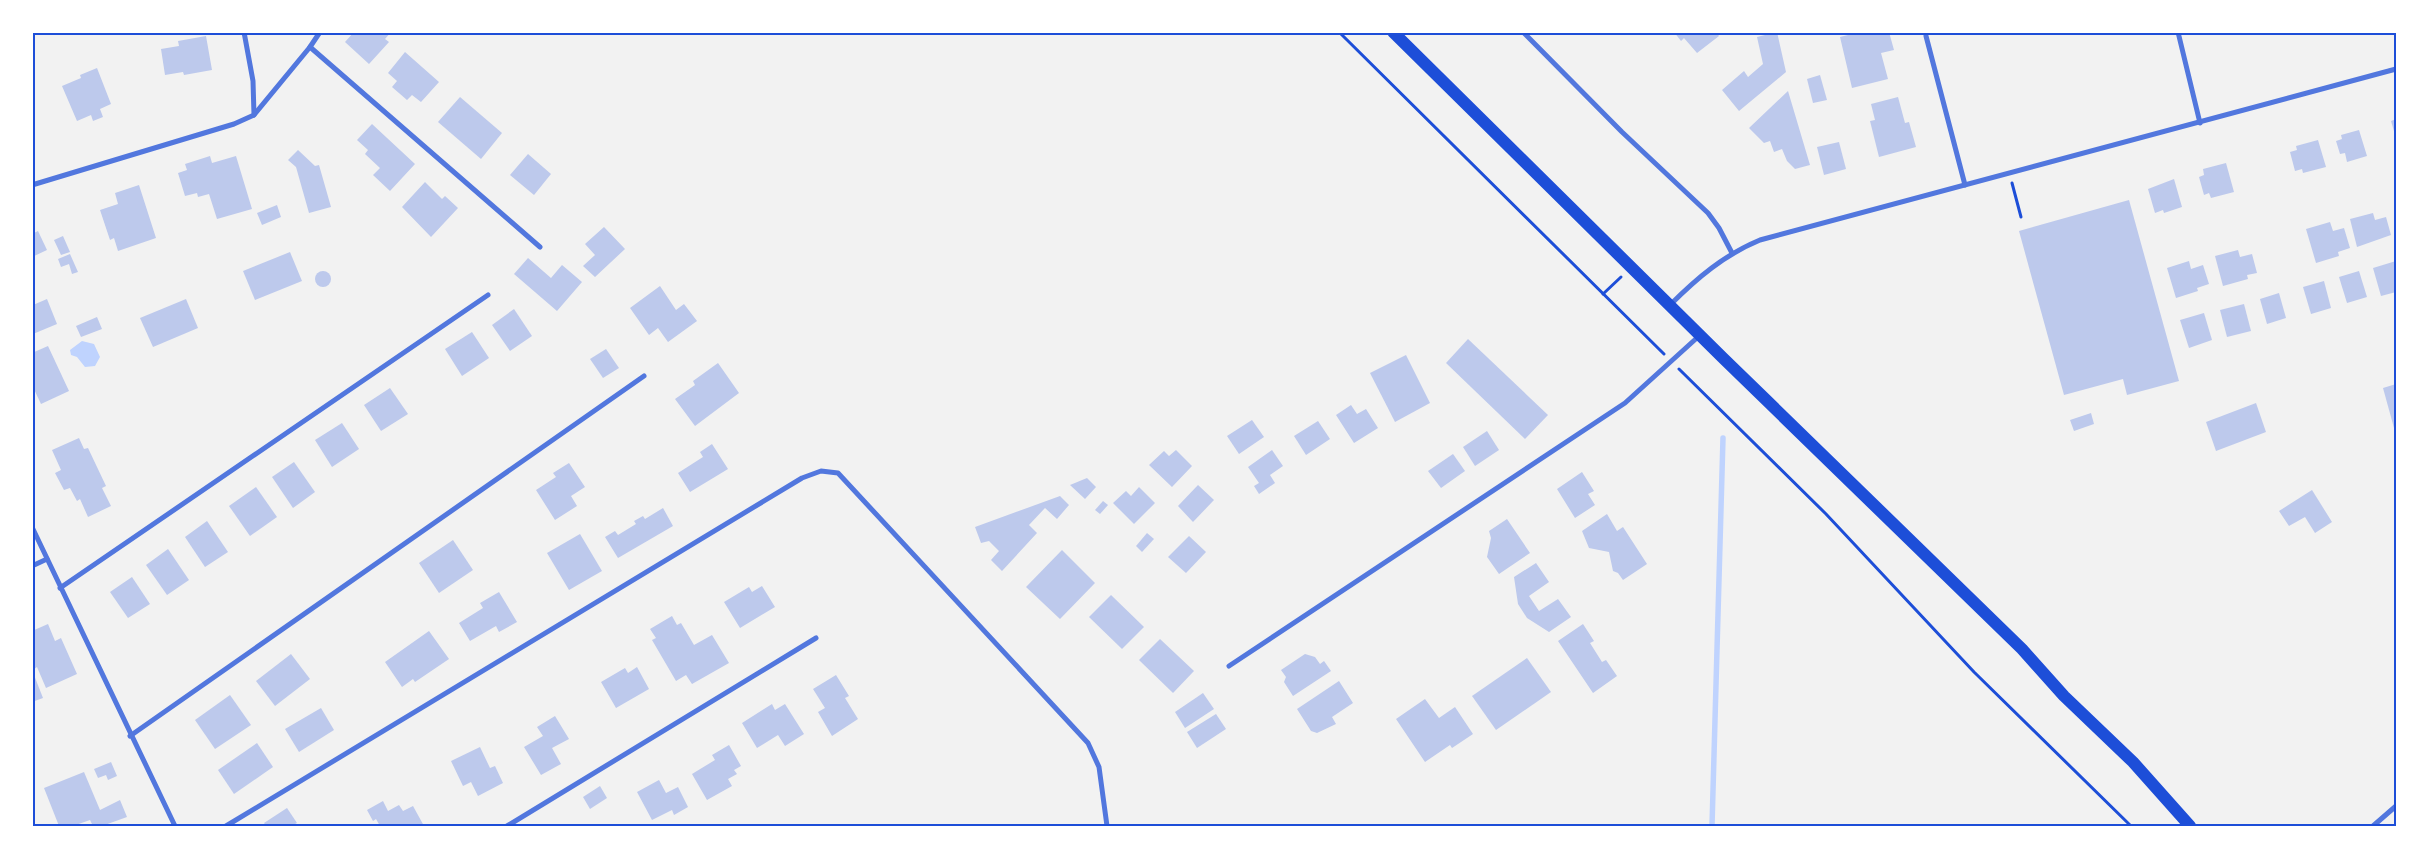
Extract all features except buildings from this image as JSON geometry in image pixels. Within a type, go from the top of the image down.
[{"type":"main road","points":[[1393,32],[1669,305],[2022,648],[2064,696],[2133,762],[2190,826]]},
{"type":"street","points":[[244,32],[253,82],[254,115]]},
{"type":"street","points":[[32,185],[234,124],[254,115],[310,47],[320,32]]},
{"type":"street","points":[[1523,32],[1622,132],[1708,213],[1719,228],[1732,253]]},
{"type":"street","points":[[1529,38],[1535,32]]},
{"type":"street","points":[[2178,32],[2200,123]]},
{"type":"street","points":[[1926,36],[1965,185]]},
{"type":"street","points":[[310,47],[540,247]]},
{"type":"street","points":[[1669,305],[1704,273],[1732,253],[1760,240],[2396,69]]},
{"type":"street","points":[[60,588],[488,295]]},
{"type":"street","points":[[1229,666],[1625,403],[1700,335]]},
{"type":"street","points":[[130,736],[644,376]]},
{"type":"street","points":[[226,826],[802,478],[821,471],[838,473],[1088,743],[1099,767],[1107,826]]},
{"type":"street","points":[[32,528],[130,736],[175,826]]},
{"type":"street","points":[[32,566],[47,559]]},
{"type":"street","points":[[507,826],[816,638]]},
{"type":"street","points":[[2373,826],[2396,806]]},
{"type":"path","points":[[1339,32],[1826,514],[1974,672],[2131,826]]},
{"type":"path","points":[[2009,173],[2021,217]]},
{"type":"path","points":[[1603,294],[1631,267]]},
{"type":"water","points":[[82,341],[94,344],[100,357],[95,366],[85,367],[77,357],[71,355],[70,350]]},
{"type":"waterway","points":[[1712,826],[1723,438]]}]
